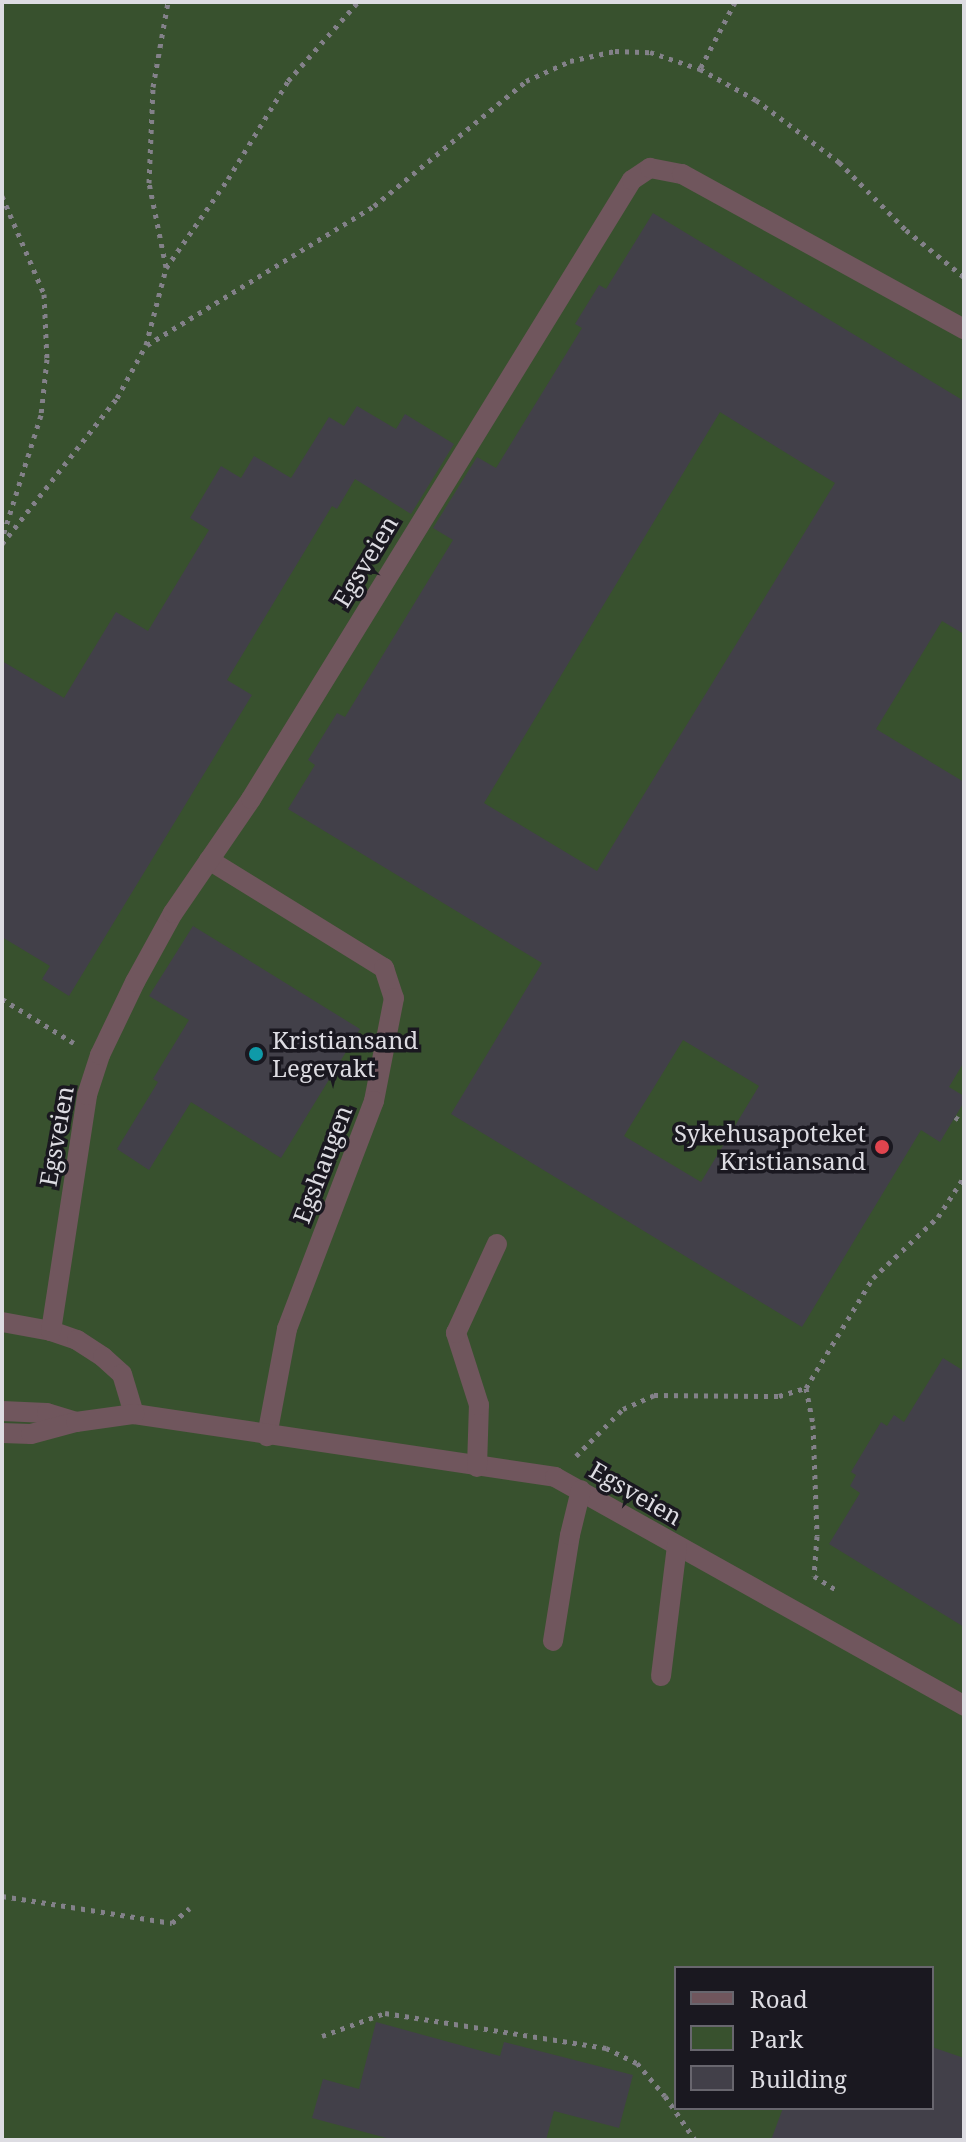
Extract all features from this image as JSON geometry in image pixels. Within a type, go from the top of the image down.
[{"type":"lane","name":"Egsveien","points":[[51,1331],[80,1128],[100,1055],[173,913],[251,799],[557,297],[640,172],[665,168],[724,194],[964,329]]},
{"type":"lane","name":"Egshaugen","points":[[209,860],[384,968],[394,998],[374,1101],[287,1329],[267,1436]]},
{"type":"lane","points":[[477,1467],[479,1405],[456,1333],[497,1244]]},
{"type":"lane","points":[[2,1322],[51,1331],[77,1340],[122,1374],[134,1414]]},
{"type":"lane","points":[[2,1411],[47,1413],[76,1422]]},
{"type":"lane","name":"Egsveien","points":[[76,1422],[134,1414],[555,1477],[964,1706]]},
{"type":"lane","points":[[2,1433],[31,1434],[76,1422]]},
{"type":"lane","points":[[553,1641],[581,1490]]},
{"type":"lane","points":[[661,1676],[677,1546]]},
{"type":"path","points":[[166,268],[149,183],[153,87],[168,2]]},
{"type":"path","points":[[2,541],[117,398],[146,345],[166,268],[228,179],[288,81],[358,2]]},
{"type":"path","points":[[700,69],[735,2]]},
{"type":"path","points":[[146,345],[374,206],[526,81],[570,61],[615,51],[650,52],[700,69],[756,100],[839,162],[906,230],[964,277]]},
{"type":"path","points":[[2,196],[44,294],[47,359],[41,415],[2,541]]},
{"type":"path","points":[[2,999],[100,1055]]},
{"type":"path","points":[[955,1117],[964,1123]]},
{"type":"path","points":[[835,1589],[814,1576],[817,1536],[813,1425],[806,1388],[873,1278],[938,1217],[964,1177]]},
{"type":"path","points":[[555,1477],[623,1409],[654,1395],[779,1396],[806,1388]]},
{"type":"path","points":[[2,1896],[172,1923],[190,1908]]},
{"type":"path","points":[[322,2036],[385,2013],[606,2048],[637,2063],[674,2109]]},
{"type":"path","points":[[675,2110],[695,2140]]},
{"type":"green space","points":[[2,2],[964,2],[964,2140],[2,2140]]},
{"type":"building","points":[[653,213],[964,401],[964,634],[942,621],[876,729],[964,782],[964,1062],[949,1087],[964,1096],[964,1102],[940,1142],[921,1130],[802,1327],[451,1114],[542,963],[288,809],[315,765],[308,760],[337,713],[345,717],[453,540],[433,528],[477,457],[496,468],[582,328],[575,324],[599,285],[606,289]],"holes":[[[720,412],[835,483],[597,871],[484,803]],[[683,1040],[759,1086],[701,1182],[624,1136]]]},
{"type":"building","points":[[357,406],[396,429],[405,414],[454,444],[411,514],[355,479],[337,509],[332,506],[227,680],[252,695],[69,996],[42,979],[50,966],[2,937],[2,661],[64,698],[116,612],[148,631],[209,530],[190,518],[221,466],[241,478],[254,456],[291,478],[329,417],[344,426]]},
{"type":"building","name":"Kristiansand Legevakt","points":[[193,926],[360,1029],[281,1158],[191,1102],[149,1170],[117,1149],[158,1082],[153,1079],[189,1020],[149,996]]},
{"type":"building","points":[[943,1358],[964,1371],[964,1627],[829,1544],[860,1493],[850,1486],[856,1475],[851,1472],[881,1422],[887,1426],[894,1415],[904,1422]]},
{"type":"building","points":[[376,2022],[500,2056],[504,2042],[633,2075],[619,2128],[554,2111],[546,2140],[394,2140],[312,2118],[323,2079],[359,2089]]},
{"type":"building","points":[[934,2048],[964,2058],[964,2140],[771,2140],[782,2110],[934,2110]]},
{"type":"place","name":"Kristiansand Legevakt","points":[[256,1054]]},
{"type":"place","name":"Sykehusapoteket Kristiansand","points":[[882,1147]]}]
